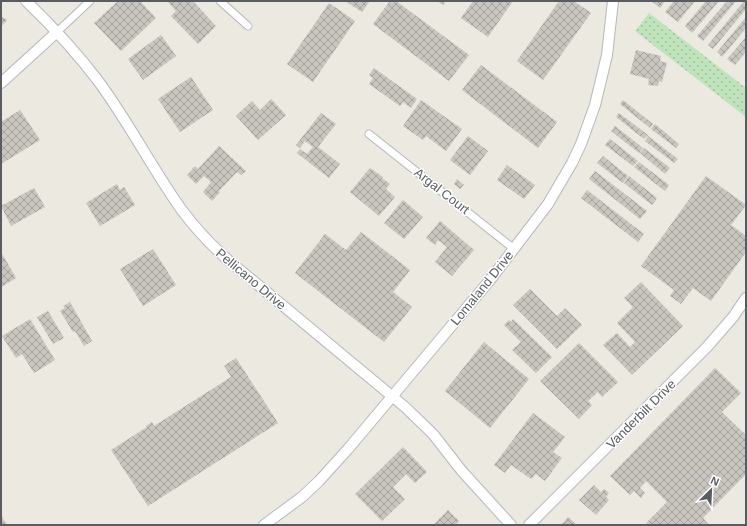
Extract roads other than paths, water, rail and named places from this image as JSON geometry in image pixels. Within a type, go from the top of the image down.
[{"type":"street","name":"Pellicano Drive","points":[[26,1],[57,32],[99,82],[175,200],[194,226],[212,246],[392,396],[433,434],[461,470],[511,525]]},
{"type":"street","points":[[1,83],[90,1]]},
{"type":"street","points":[[220,1],[248,26]]},
{"type":"street","name":"Lomaland Drive","points":[[264,525],[288,508],[319,481],[348,449],[514,249],[548,204],[568,169],[582,140],[595,105],[604,71],[610,34],[613,1]]},
{"type":"street","name":"Argal Court","points":[[369,134],[514,249]]},
{"type":"street","name":"Vanderbilt Drive","points":[[529,525],[707,348],[733,317],[746,298]]}]
